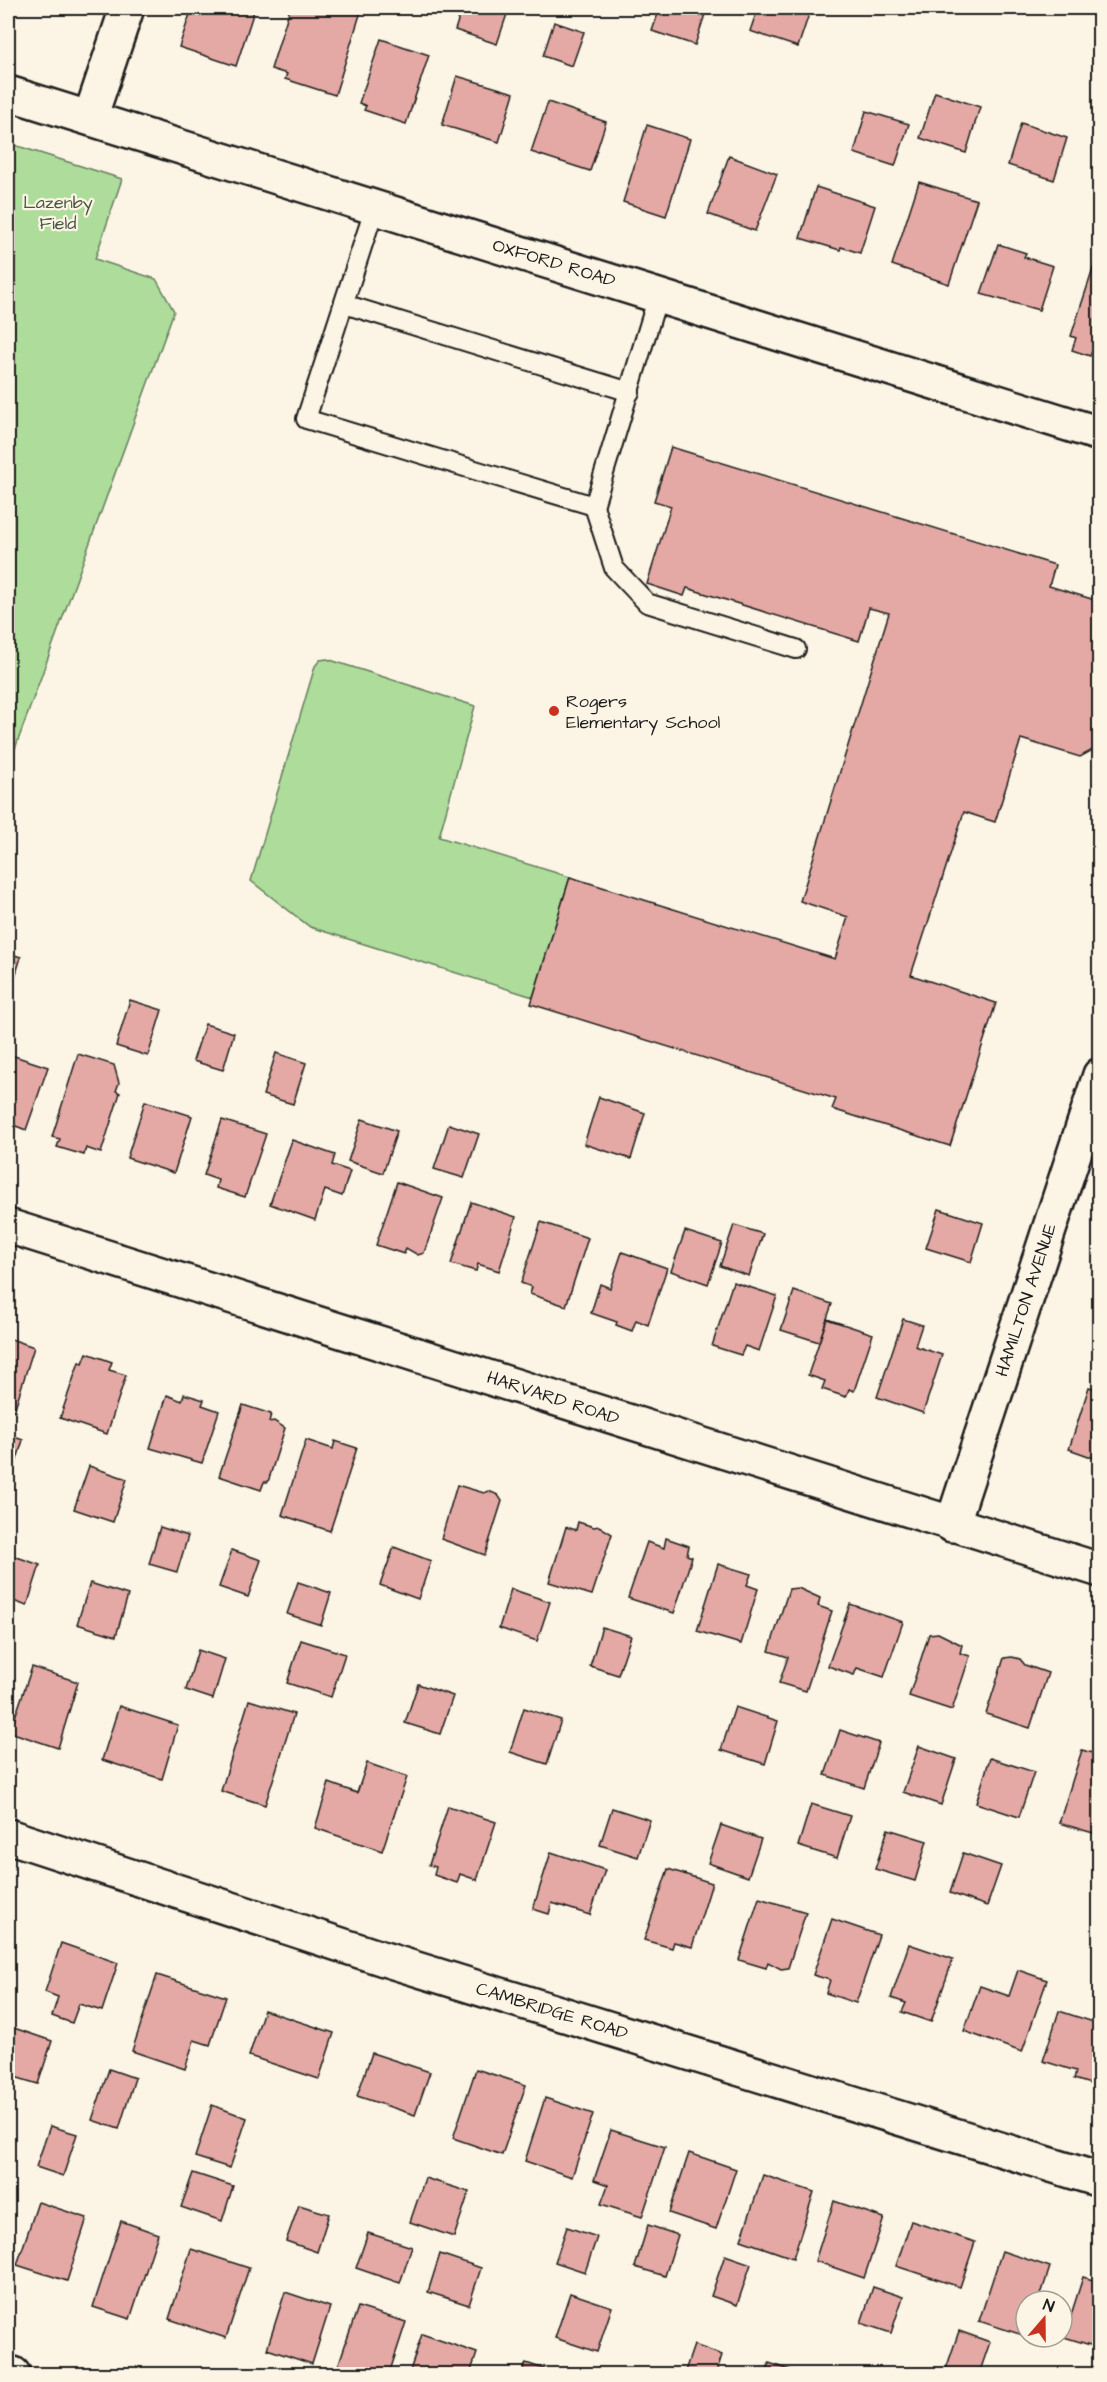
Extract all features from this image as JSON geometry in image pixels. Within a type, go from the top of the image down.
[{"type":"street","points":[[90,118],[127,8]]},
{"type":"street","name":"OXFORD ROAD","points":[[8,93],[1100,434]]},
{"type":"street","name":"HAMILTON AVENUE","points":[[952,1525],[1100,1075]]},
{"type":"street","name":"HARVARD ROAD","points":[[8,1226],[1100,1570]]},
{"type":"street","name":"CAMBRIDGE ROAD","points":[[8,1836],[384,1959],[1100,2180]]},
{"type":"street","points":[[8,2373],[13,2374]]},
{"type":"lane","points":[[375,207],[306,419],[594,506]]},
{"type":"lane","points":[[658,296],[594,506],[614,568],[647,603],[796,649]]},
{"type":"lane","points":[[344,304],[630,392]]},
{"type":"green space","name":"Lazenby Field","points":[[8,143],[122,179],[95,259],[156,279],[174,311],[8,768]]},
{"type":"green space","points":[[327,659],[475,706],[439,837],[570,877],[533,997],[310,927],[251,881],[315,666],[320,660]]},
{"type":"building","points":[[192,8],[255,8],[236,66],[179,47]]},
{"type":"building","points":[[290,8],[362,8],[335,95],[285,79],[287,74],[271,69]]},
{"type":"building","points":[[462,8],[509,8],[497,44],[455,30]]},
{"type":"building","points":[[660,8],[707,8],[695,45],[652,31]]},
{"type":"building","points":[[758,8],[811,8],[798,47],[750,31]]},
{"type":"building","points":[[554,22],[584,32],[572,66],[543,56]]},
{"type":"building","points":[[381,39],[429,55],[406,124],[364,110],[366,106],[359,103]]},
{"type":"building","points":[[457,76],[514,93],[499,142],[442,125]]},
{"type":"building","points":[[935,92],[980,107],[966,153],[920,138]]},
{"type":"building","points":[[548,102],[606,122],[590,171],[531,152]]},
{"type":"building","points":[[866,111],[909,124],[895,166],[854,153]]},
{"type":"building","points":[[1021,123],[1067,138],[1054,180],[1008,165]]},
{"type":"building","points":[[647,125],[690,139],[666,216],[623,202]]},
{"type":"building","points":[[729,156],[777,174],[755,231],[708,214]]},
{"type":"building","points":[[919,182],[977,200],[949,284],[892,265]]},
{"type":"building","points":[[816,187],[875,206],[860,253],[841,247],[840,250],[800,238]]},
{"type":"building","points":[[998,244],[1026,253],[1024,257],[1053,266],[1039,310],[981,294]]},
{"type":"building","points":[[1096,260],[1100,261],[1100,349],[1094,347],[1090,356],[1072,350],[1076,338],[1071,336]]},
{"type":"building","points":[[671,447],[1055,565],[1049,586],[1095,600],[1100,586],[1100,746],[1080,757],[1021,739],[995,822],[964,812],[911,975],[996,1003],[950,1146],[832,1109],[836,1099],[531,1004],[570,877],[835,959],[848,917],[800,901],[889,613],[869,608],[859,641],[687,588],[684,596],[647,584],[671,506],[654,501]]},
{"type":"building","points":[[8,953],[21,957],[8,1000]]},
{"type":"building","points":[[130,1000],[162,1010],[148,1056],[116,1046]]},
{"type":"building","points":[[205,1024],[234,1033],[223,1070],[193,1061]]},
{"type":"building","points":[[276,1053],[306,1063],[293,1104],[263,1095]]},
{"type":"building","points":[[8,1054],[48,1067],[26,1130],[8,1123]]},
{"type":"building","points":[[78,1054],[114,1065],[119,1083],[116,1091],[120,1093],[101,1153],[86,1148],[84,1155],[57,1147],[60,1139],[52,1137]]},
{"type":"building","points":[[599,1097],[645,1113],[631,1159],[584,1144]]},
{"type":"building","points":[[145,1101],[192,1116],[174,1173],[127,1158]]},
{"type":"building","points":[[362,1119],[397,1131],[383,1173],[348,1161]]},
{"type":"building","points":[[222,1120],[266,1134],[245,1197],[216,1188],[218,1180],[204,1175]]},
{"type":"building","points":[[449,1124],[479,1134],[464,1178],[434,1169]]},
{"type":"building","points":[[292,1140],[335,1155],[332,1165],[350,1171],[342,1196],[325,1190],[315,1220],[270,1204]]},
{"type":"building","points":[[397,1182],[443,1198],[424,1253],[418,1255],[406,1248],[404,1254],[376,1245]]},
{"type":"building","points":[[471,1202],[516,1217],[499,1271],[478,1264],[476,1271],[451,1264]]},
{"type":"building","points":[[939,1209],[983,1223],[971,1262],[926,1248]]},
{"type":"building","points":[[541,1222],[588,1238],[566,1306],[530,1294],[532,1287],[521,1283]]},
{"type":"building","points":[[734,1225],[763,1234],[749,1276],[720,1266]]},
{"type":"building","points":[[685,1231],[722,1243],[708,1284],[671,1271]]},
{"type":"building","points":[[622,1252],[667,1268],[648,1325],[636,1320],[632,1331],[616,1325],[617,1322],[591,1313],[600,1284],[610,1288]]},
{"type":"building","points":[[733,1282],[777,1296],[759,1351],[745,1346],[741,1355],[712,1346]]},
{"type":"building","points":[[794,1291],[832,1304],[819,1342],[781,1330]]},
{"type":"building","points":[[827,1319],[873,1334],[854,1391],[849,1389],[846,1397],[822,1389],[825,1381],[808,1375]]},
{"type":"building","points":[[903,1319],[922,1325],[915,1346],[942,1355],[923,1413],[877,1397]]},
{"type":"building","points":[[8,1338],[34,1347],[14,1411],[8,1408]]},
{"type":"building","points":[[87,1353],[112,1362],[109,1370],[126,1375],[107,1434],[60,1418],[79,1362],[83,1363]]},
{"type":"building","points":[[1089,1387],[1100,1390],[1100,1451],[1097,1459],[1069,1449]]},
{"type":"building","points":[[184,1394],[204,1400],[202,1405],[219,1411],[202,1463],[150,1448],[167,1395],[182,1401]]},
{"type":"building","points":[[243,1405],[271,1414],[269,1422],[274,1421],[285,1428],[268,1482],[264,1482],[261,1490],[219,1476]]},
{"type":"building","points":[[8,1435],[23,1440],[12,1476],[8,1475]]},
{"type":"building","points":[[306,1440],[333,1449],[335,1441],[357,1448],[330,1531],[282,1515]]},
{"type":"building","points":[[89,1466],[127,1479],[113,1522],[74,1509]]},
{"type":"building","points":[[457,1485],[484,1493],[489,1491],[498,1495],[502,1501],[485,1555],[441,1539]]},
{"type":"building","points":[[578,1522],[594,1527],[599,1526],[612,1534],[592,1595],[549,1582],[566,1527],[576,1530]]},
{"type":"building","points":[[160,1527],[188,1536],[177,1572],[149,1564]]},
{"type":"building","points":[[666,1538],[689,1546],[687,1555],[692,1557],[674,1613],[628,1598],[647,1542],[664,1548]]},
{"type":"building","points":[[394,1547],[431,1561],[418,1599],[380,1585]]},
{"type":"building","points":[[232,1550],[261,1560],[248,1597],[219,1587]]},
{"type":"building","points":[[8,1554],[40,1565],[27,1606],[8,1599]]},
{"type":"building","points":[[718,1564],[751,1574],[747,1585],[758,1589],[741,1644],[697,1631]]},
{"type":"building","points":[[298,1582],[331,1593],[321,1625],[287,1614]]},
{"type":"building","points":[[90,1583],[128,1595],[116,1636],[77,1624]]},
{"type":"building","points":[[798,1588],[820,1598],[818,1606],[832,1611],[806,1691],[779,1683],[788,1657],[769,1651],[789,1589]]},
{"type":"building","points":[[511,1589],[550,1602],[537,1641],[499,1628]]},
{"type":"building","points":[[850,1604],[903,1622],[884,1677],[857,1668],[854,1675],[828,1666]]},
{"type":"building","points":[[602,1627],[631,1636],[618,1675],[590,1666]]},
{"type":"building","points":[[938,1633],[962,1645],[960,1653],[970,1656],[952,1710],[909,1696],[929,1634]]},
{"type":"building","points":[[301,1640],[345,1654],[331,1697],[287,1683]]},
{"type":"building","points":[[198,1650],[225,1659],[213,1699],[186,1690]]},
{"type":"building","points":[[1004,1658],[1020,1659],[1025,1665],[1048,1673],[1030,1728],[986,1714]]},
{"type":"building","points":[[32,1667],[78,1682],[58,1748],[10,1732]]},
{"type":"building","points":[[418,1684],[453,1696],[440,1734],[405,1723]]},
{"type":"building","points":[[249,1700],[294,1714],[265,1805],[221,1791]]},
{"type":"building","points":[[119,1706],[178,1725],[162,1779],[102,1760]]},
{"type":"building","points":[[735,1707],[778,1721],[765,1764],[721,1750]]},
{"type":"building","points":[[524,1708],[561,1720],[547,1764],[510,1752]]},
{"type":"building","points":[[840,1730],[879,1743],[864,1788],[825,1775]]},
{"type":"building","points":[[919,1746],[956,1759],[941,1805],[903,1792]]},
{"type":"building","points":[[1082,1750],[1100,1755],[1100,1835],[1059,1823]]},
{"type":"building","points":[[990,1758],[1034,1772],[1019,1817],[976,1803]]},
{"type":"building","points":[[367,1763],[407,1777],[382,1851],[315,1828],[329,1783],[357,1793]]},
{"type":"building","points":[[811,1804],[850,1816],[837,1858],[798,1846]]},
{"type":"building","points":[[448,1806],[496,1822],[477,1880],[460,1874],[457,1883],[434,1875],[436,1867],[429,1865]]},
{"type":"building","points":[[612,1808],[650,1820],[638,1857],[600,1845]]},
{"type":"building","points":[[721,1825],[761,1839],[748,1877],[708,1863]]},
{"type":"building","points":[[888,1829],[927,1841],[915,1881],[875,1869]]},
{"type":"building","points":[[551,1852],[605,1870],[590,1915],[552,1903],[549,1914],[533,1909]]},
{"type":"building","points":[[963,1853],[1001,1866],[987,1906],[950,1893]]},
{"type":"building","points":[[668,1869],[712,1883],[692,1947],[674,1942],[672,1948],[644,1940]]},
{"type":"building","points":[[759,1898],[806,1912],[788,1968],[781,1969],[768,1962],[766,1968],[739,1960]]},
{"type":"building","points":[[832,1919],[879,1935],[856,2003],[826,1993],[830,1980],[813,1975]]},
{"type":"building","points":[[61,1943],[118,1963],[102,2011],[79,2004],[72,2023],[52,2016],[58,1997],[45,1992]]},
{"type":"building","points":[[909,1944],[953,1959],[931,2022],[902,2012],[906,2003],[891,1998]]},
{"type":"building","points":[[1018,1970],[1047,1980],[1022,2052],[964,2031],[980,1986],[1009,1996]]},
{"type":"building","points":[[157,1975],[226,1997],[210,2045],[194,2040],[185,2069],[132,2051]]},
{"type":"building","points":[[264,2010],[334,2033],[319,2079],[249,2056]]},
{"type":"building","points":[[1059,2011],[1100,2024],[1100,2087],[1074,2079],[1076,2071],[1043,2061]]},
{"type":"building","points":[[8,2026],[52,2041],[38,2084],[8,2075]]},
{"type":"building","points":[[372,2053],[430,2072],[415,2115],[357,2096]]},
{"type":"building","points":[[109,2069],[135,2078],[119,2129],[92,2120]]},
{"type":"building","points":[[476,2069],[526,2085],[502,2155],[453,2138]]},
{"type":"building","points":[[545,2098],[593,2114],[572,2177],[525,2161]]},
{"type":"building","points":[[212,2105],[247,2118],[230,2168],[195,2157]]},
{"type":"building","points":[[50,2126],[77,2134],[63,2176],[36,2167]]},
{"type":"building","points":[[611,2130],[665,2147],[642,2217],[601,2204],[608,2185],[594,2180]]},
{"type":"building","points":[[689,2153],[736,2169],[716,2229],[669,2213]]},
{"type":"building","points":[[193,2173],[233,2186],[222,2221],[181,2207]]},
{"type":"building","points":[[763,2175],[814,2192],[793,2258],[741,2240]]},
{"type":"building","points":[[425,2178],[469,2192],[454,2237],[410,2222]]},
{"type":"building","points":[[834,2201],[884,2218],[864,2278],[815,2261]]},
{"type":"building","points":[[38,2202],[87,2218],[67,2281],[17,2265]]},
{"type":"building","points":[[299,2205],[329,2214],[317,2252],[286,2241]]},
{"type":"building","points":[[121,2221],[158,2234],[130,2319],[93,2307]]},
{"type":"building","points":[[911,2221],[975,2242],[960,2287],[896,2266]]},
{"type":"building","points":[[648,2225],[678,2235],[665,2276],[635,2267]]},
{"type":"building","points":[[567,2227],[597,2237],[585,2272],[555,2262]]},
{"type":"building","points":[[368,2233],[412,2247],[400,2283],[356,2268]]},
{"type":"building","points":[[191,2249],[249,2268],[226,2338],[169,2319]]},
{"type":"building","points":[[1002,2251],[1050,2267],[1043,2289],[1014,2289],[1014,2332],[979,2321]]},
{"type":"building","points":[[440,2254],[481,2268],[469,2305],[428,2292]]},
{"type":"building","points":[[725,2255],[751,2264],[737,2305],[711,2296]]},
{"type":"building","points":[[1083,2277],[1100,2282],[1100,2348],[1074,2340],[1074,2305]]},
{"type":"building","points":[[873,2287],[903,2297],[891,2333],[861,2323]]},
{"type":"building","points":[[285,2292],[330,2307],[312,2364],[267,2349]]},
{"type":"building","points":[[570,2293],[612,2307],[597,2352],[555,2338]]},
{"type":"building","points":[[358,2307],[406,2322],[389,2374],[353,2374],[337,2369]]},
{"type":"building","points":[[959,2331],[990,2342],[979,2374],[962,2374],[946,2369]]},
{"type":"building","points":[[422,2334],[477,2353],[470,2374],[409,2374]]},
{"type":"building","points":[[694,2345],[722,2355],[716,2374],[684,2374]]},
{"type":"building","points":[[526,2363],[559,2374],[522,2374]]},
{"type":"building","points":[[769,2363],[796,2372],[795,2374],[766,2374]]},
{"type":"place","name":"Rogers Elementary School","points":[[554,711]]}]
